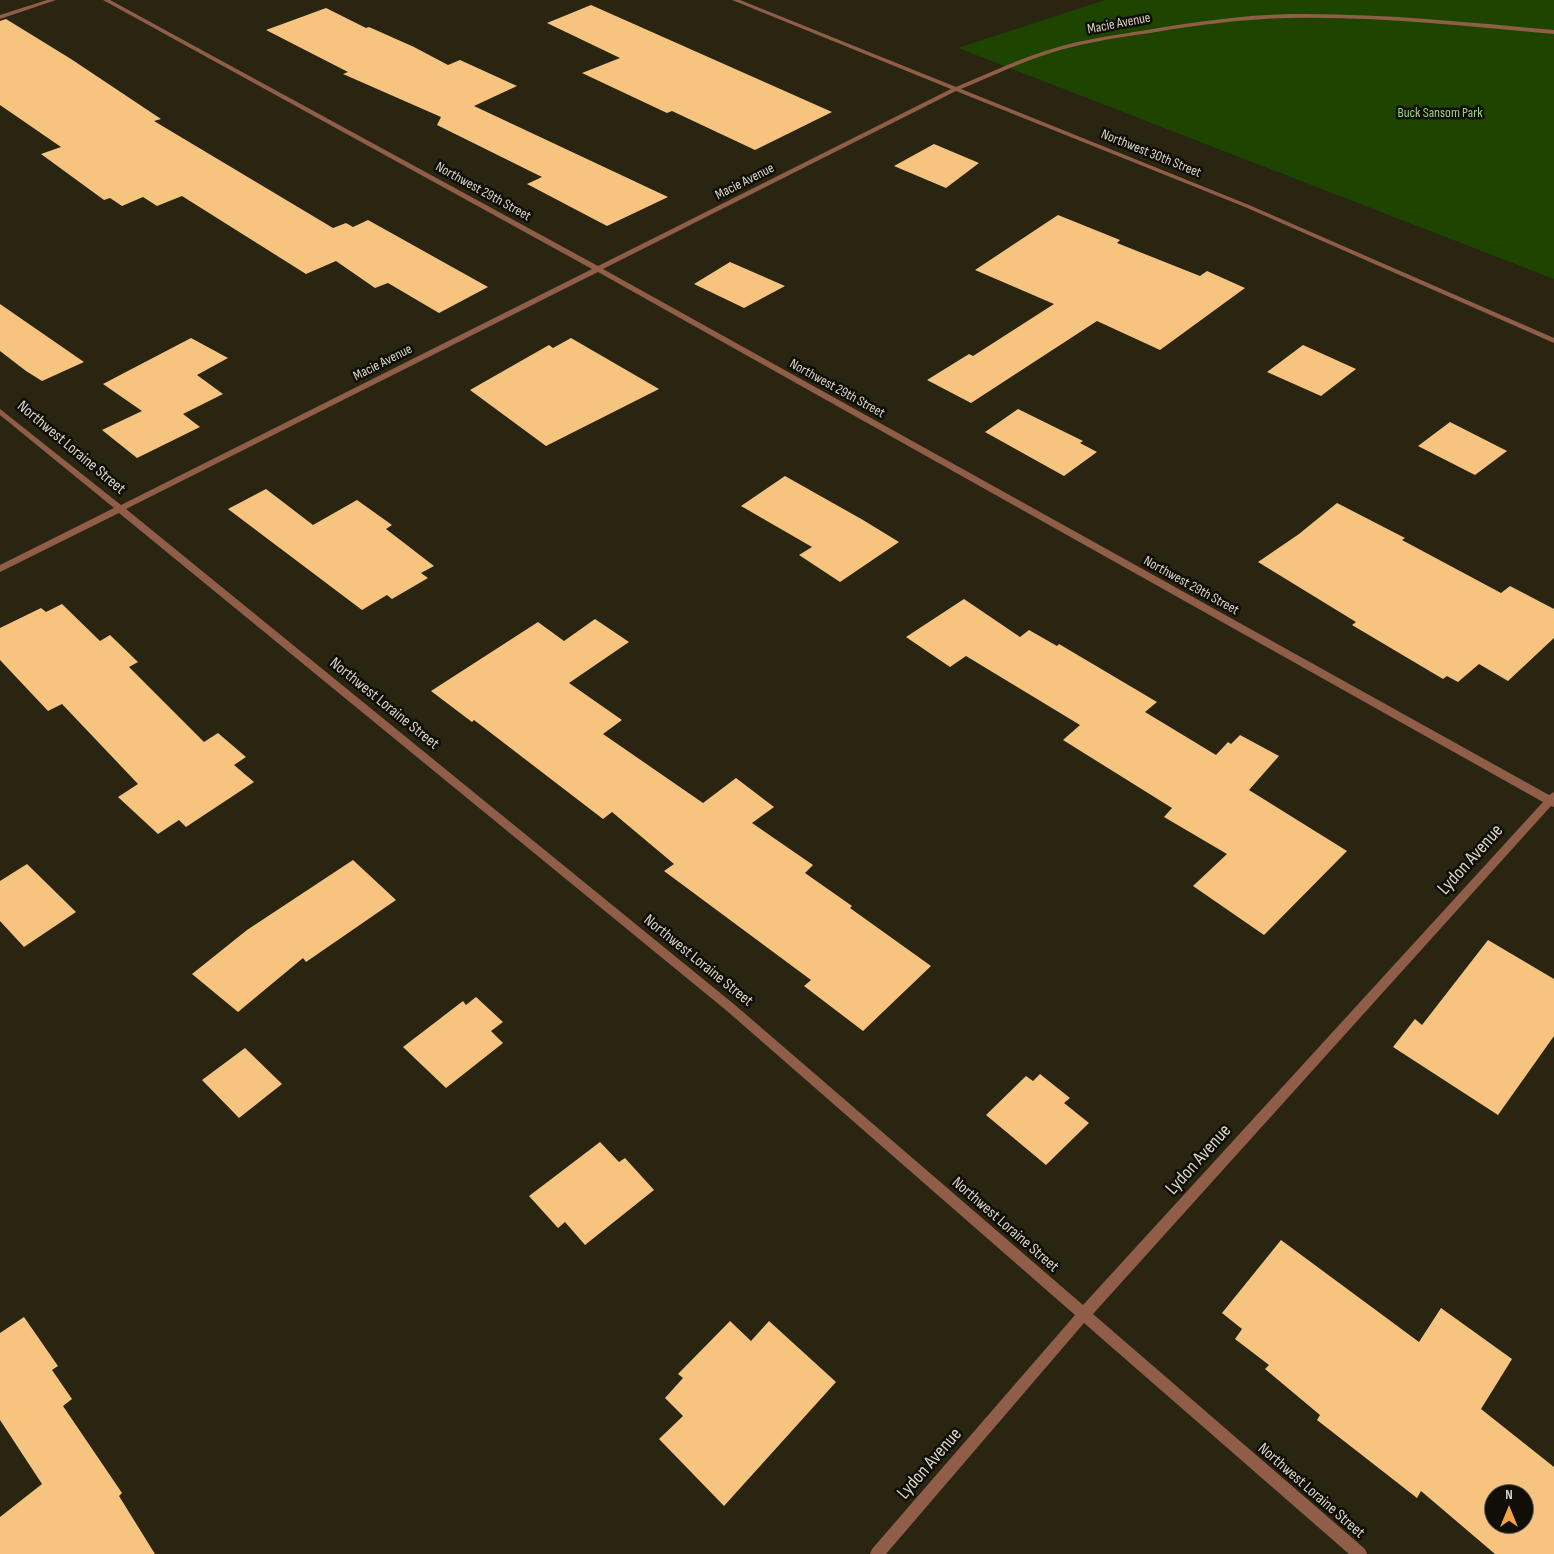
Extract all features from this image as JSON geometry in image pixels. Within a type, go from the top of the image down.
[{"type":"street","points":[[0,17],[53,0]]},
{"type":"street","name":"Northwest 29th Street","points":[[106,0],[598,269],[1553,800]]},
{"type":"street","name":"Northwest 30th Street","points":[[735,0],[1247,206],[1554,341]]},
{"type":"street","name":"Macie Avenue","points":[[0,569],[956,89],[1059,49],[1173,27],[1288,16],[1456,23],[1554,32]]},
{"type":"street","name":"Northwest Loraine Street","points":[[0,411],[731,1008],[1360,1554]]},
{"type":"street","name":"Lydon Avenue","points":[[877,1554],[1083,1315],[1553,800]]},
{"type":"green space","name":"Buck Sansom Park","points":[[1105,0],[1554,0],[1554,279],[958,48]]},
{"type":"building","points":[[591,5],[832,112],[755,150],[672,111],[667,113],[582,73],[620,58],[547,23]]},
{"type":"building","points":[[326,8],[366,28],[369,27],[414,47],[448,65],[460,60],[517,86],[474,106],[668,197],[607,226],[527,184],[542,177],[437,125],[441,117],[343,74],[348,72],[266,30]]},
{"type":"building","points":[[6,19],[71,59],[161,119],[154,121],[333,228],[346,223],[353,227],[368,220],[488,287],[439,313],[388,283],[375,288],[336,261],[306,274],[182,196],[157,206],[143,197],[122,206],[110,198],[104,200],[41,154],[61,147],[0,105],[0,21]]},
{"type":"building","points":[[934,144],[979,163],[946,188],[894,166]]},
{"type":"building","points":[[1058,215],[1120,240],[1117,243],[1200,276],[1207,271],[1245,288],[1160,350],[1097,321],[971,403],[927,380],[969,354],[973,356],[1054,304],[975,270]]},
{"type":"building","points":[[730,262],[785,286],[744,308],[694,284]]},
{"type":"building","points":[[0,304],[84,362],[42,381],[26,371],[0,351]]},
{"type":"building","points":[[191,338],[228,358],[197,375],[223,394],[183,414],[200,427],[137,458],[102,430],[142,411],[103,384]]},
{"type":"building","points":[[571,338],[659,389],[546,446],[470,390],[549,345],[553,348]]},
{"type":"building","points":[[1303,345],[1356,369],[1321,396],[1267,372]]},
{"type":"building","points":[[1018,409],[1083,441],[1080,443],[1097,452],[1064,476],[985,432]]},
{"type":"building","points":[[1450,422],[1507,451],[1475,475],[1418,446]]},
{"type":"building","points":[[785,476],[899,542],[840,582],[799,555],[812,547],[741,506]]},
{"type":"building","points":[[266,489],[313,525],[357,500],[392,525],[386,529],[434,566],[421,573],[428,578],[392,599],[387,595],[362,610],[228,509]]},
{"type":"building","points":[[1337,503],[1405,538],[1402,540],[1501,593],[1510,586],[1554,609],[1554,638],[1508,681],[1479,664],[1458,682],[1447,676],[1443,679],[1352,625],[1356,622],[1258,562],[1299,534]]},
{"type":"building","points":[[964,599],[1020,637],[1029,630],[1057,646],[1059,644],[1157,702],[1145,712],[1216,755],[1228,742],[1231,744],[1240,735],[1279,756],[1249,790],[1347,851],[1264,935],[1193,886],[1227,854],[1164,817],[1172,808],[1063,740],[1080,725],[966,656],[950,667],[906,637]]},
{"type":"building","points":[[62,604],[100,641],[110,635],[138,662],[129,667],[204,742],[218,733],[246,757],[234,765],[254,782],[186,827],[179,820],[158,834],[118,797],[138,784],[62,704],[48,711],[0,660],[0,628],[41,608],[46,612]]},
{"type":"building","points":[[595,619],[629,642],[569,683],[622,720],[603,734],[703,803],[736,778],[774,807],[752,823],[813,865],[805,873],[931,966],[863,1031],[804,986],[811,980],[664,871],[674,864],[612,812],[603,819],[474,720],[472,722],[431,691],[538,622],[564,641]]},
{"type":"building","points":[[353,860],[396,900],[306,962],[303,958],[238,1012],[192,974],[247,930]]},
{"type":"building","points":[[27,864],[76,912],[24,947],[0,921],[0,881]]},
{"type":"building","points":[[1488,940],[1554,979],[1554,1036],[1498,1115],[1393,1047],[1415,1019],[1422,1025]]},
{"type":"building","points":[[476,997],[503,1022],[491,1031],[503,1043],[446,1088],[403,1047],[463,1001],[466,1005]]},
{"type":"building","points":[[245,1048],[282,1084],[239,1118],[202,1080]]},
{"type":"building","points":[[1040,1074],[1070,1098],[1064,1103],[1089,1123],[1046,1165],[986,1115],[1026,1076],[1033,1081]]},
{"type":"building","points":[[600,1142],[619,1162],[625,1158],[654,1190],[585,1245],[565,1222],[558,1228],[529,1196]]},
{"type":"building","points":[[1281,1240],[1419,1342],[1441,1308],[1512,1359],[1481,1409],[1554,1467],[1554,1554],[1495,1554],[1421,1491],[1417,1498],[1317,1420],[1320,1415],[1265,1369],[1269,1365],[1235,1339],[1242,1329],[1222,1313]]},
{"type":"building","points":[[24,1317],[58,1366],[52,1370],[72,1399],[63,1406],[122,1493],[119,1496],[155,1554],[0,1554],[0,1517],[42,1484],[0,1420],[0,1333]]},
{"type":"building","points":[[730,1321],[751,1341],[769,1321],[836,1382],[724,1506],[659,1439],[683,1416],[665,1398],[683,1378],[678,1374]]}]
